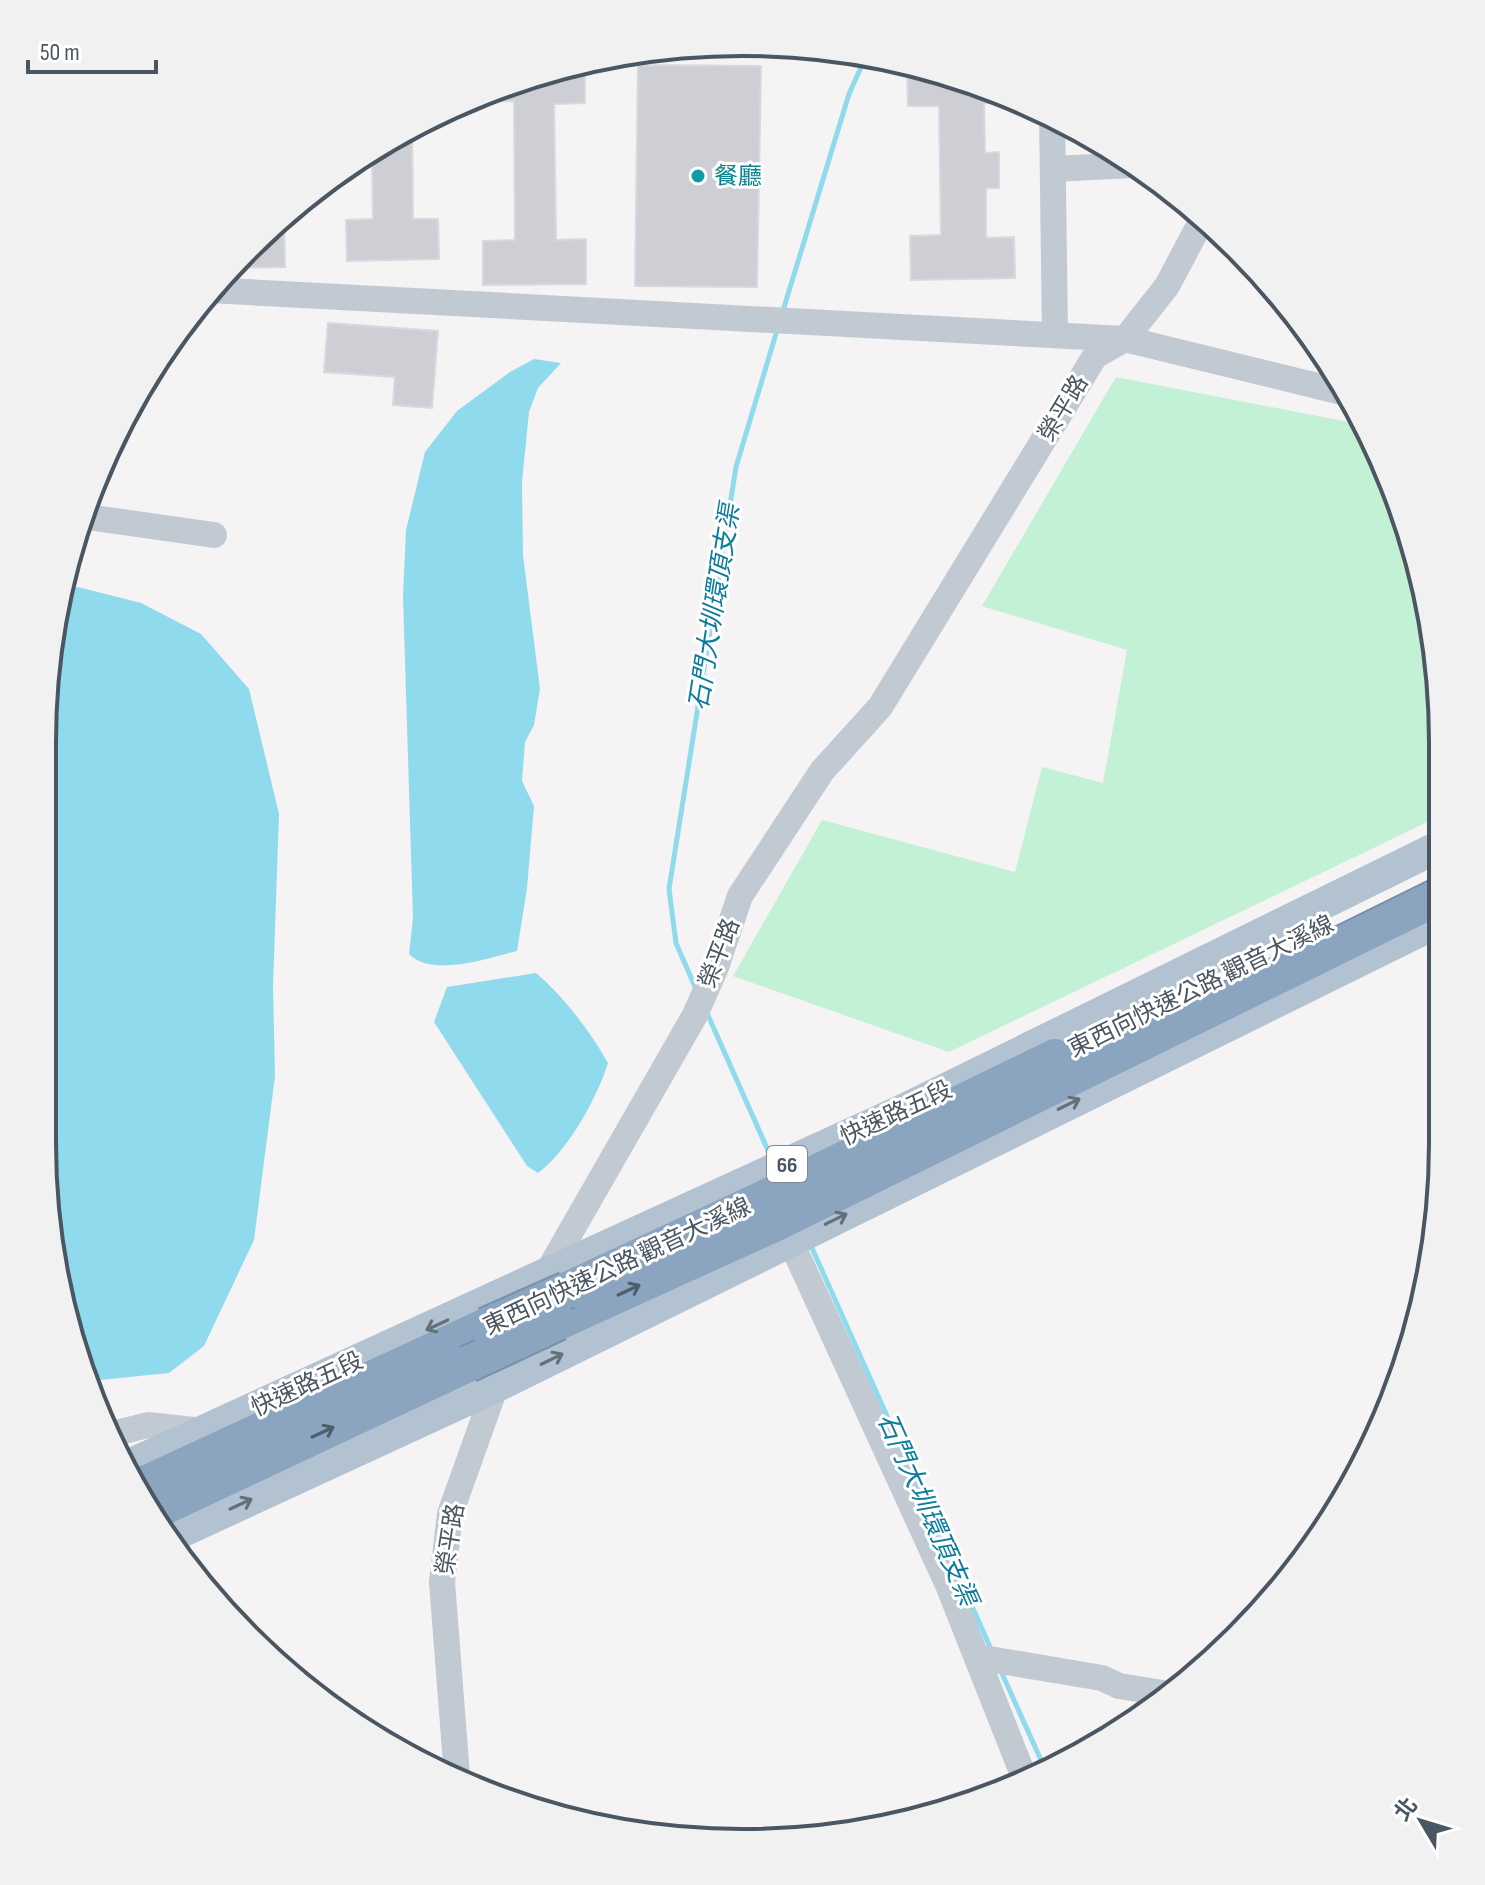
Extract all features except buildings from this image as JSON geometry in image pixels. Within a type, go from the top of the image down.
[{"type":"highway","name":"東西向快速公路 觀音大溪線","points":[[791,1209],[1429,877]]},
{"type":"highway","name":"東西向快速公路 觀音大溪線","points":[[147,1483],[557,1296],[791,1209],[1429,901]]},
{"type":"highway","name":"東西向快速公路 觀音大溪線","points":[[162,1507],[557,1296]]},
{"type":"main road","name":"快速路五段","points":[[135,1462],[203,1431],[557,1296],[903,1110],[1429,851]]},
{"type":"main road","name":"66","points":[[179,1533],[495,1387],[791,1209],[1429,926]]},
{"type":"street","points":[[1052,130],[1055,335]]},
{"type":"street","points":[[1053,169],[1114,166]]},
{"type":"street","name":"榮平路","points":[[456,1766],[442,1582],[450,1514],[495,1387],[557,1296],[716,967],[740,896],[822,771],[880,707],[1095,356],[1125,339],[1167,286],[1198,228]]},
{"type":"street","points":[[225,291],[1125,339],[1331,389]]},
{"type":"street","points":[[94,518],[214,535]]},
{"type":"street","points":[[791,1209],[948,1585],[989,1659],[1022,1769]]},
{"type":"street","points":[[120,1432],[148,1425],[203,1431]]},
{"type":"street","points":[[989,1659],[1102,1678],[1119,1686],[1154,1692]]},
{"type":"green space","points":[[1116,377],[1349,422],[1393,522],[1416,609],[1428,698],[1429,821],[949,1052],[733,976],[822,820],[1015,872],[1042,767],[1103,783],[1127,650],[982,606]]},
{"type":"water","points":[[534,359],[561,363],[538,388],[529,412],[522,482],[523,555],[540,689],[534,725],[525,742],[522,781],[534,806],[527,888],[517,951],[461,964],[432,965],[409,954],[413,918],[403,596],[406,530],[425,452],[457,411],[510,372]]},
{"type":"water","points":[[74,588],[141,603],[201,634],[249,689],[279,814],[273,986],[275,1076],[254,1240],[204,1346],[169,1373],[99,1380],[69,1276],[57,1187],[57,698]]},
{"type":"water","points":[[536,973],[576,1015],[608,1063],[580,1123],[560,1151],[538,1173],[527,1166],[434,1022],[447,987]]},
{"type":"waterway","name":"石門大圳環頂支渠","points":[[782,314],[849,94],[861,67]]},
{"type":"waterway","name":"石門大圳環頂支渠","points":[[696,989],[676,943],[669,889],[736,467],[778,327]]},
{"type":"waterway","name":"石門大圳環頂支渠","points":[[707,1013],[770,1155]]},
{"type":"waterway","name":"石門大圳環頂支渠","points":[[812,1248],[991,1649]]},
{"type":"waterway","name":"石門大圳環頂支渠","points":[[1000,1669],[1041,1760]]},
{"type":"place","name":"餐廳","points":[[698,176]]}]
